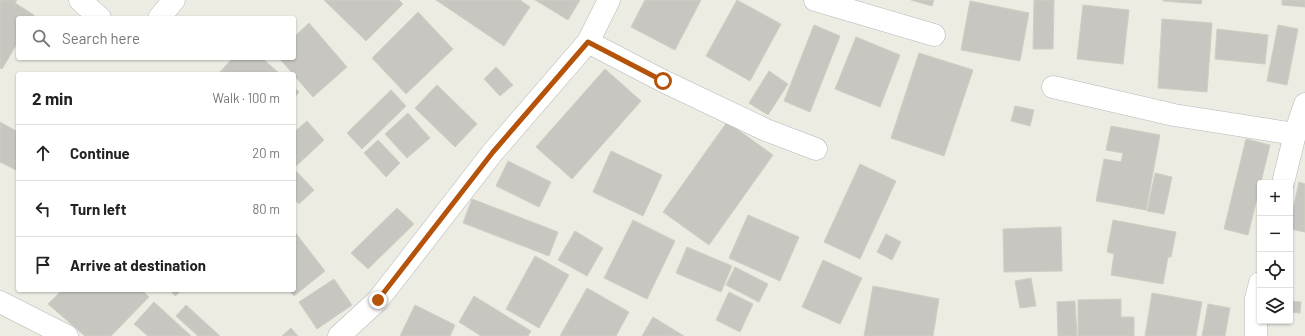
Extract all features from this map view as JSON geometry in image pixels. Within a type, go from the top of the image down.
[{"type":"street","points":[[80,0],[98,16]]},
{"type":"street","points":[[161,16],[174,0]]},
{"type":"street","points":[[339,336],[378,300],[493,152],[588,42],[609,0]]},
{"type":"street","points":[[815,0],[934,35]]},
{"type":"street","points":[[588,42],[663,81],[766,130],[816,149]]},
{"type":"street","points":[[1053,87],[1174,115],[1295,134]]},
{"type":"street","points":[[1284,180],[1295,134],[1305,104]]},
{"type":"street","points":[[1256,336],[1256,299],[1259,288]]},
{"type":"street","points":[[0,302],[67,336]]},
{"type":"building","points":[[0,0],[17,0],[15,3],[34,15],[16,16],[16,45],[2,69],[0,68]]},
{"type":"building","points":[[324,0],[399,0],[403,4],[366,41]]},
{"type":"building","points":[[436,0],[520,0],[530,7],[504,46]]},
{"type":"building","points":[[535,0],[580,0],[568,20]]},
{"type":"building","points":[[645,0],[701,0],[675,50],[631,27]]},
{"type":"building","points":[[737,0],[781,24],[750,81],[706,56]]},
{"type":"building","points":[[911,0],[934,0],[932,6]]},
{"type":"building","points":[[1034,0],[1054,0],[1053,49],[1033,49]]},
{"type":"building","points":[[1163,0],[1202,0],[1201,4]]},
{"type":"building","points":[[1282,0],[1305,0],[1305,7],[1282,5]]},
{"type":"building","points":[[970,1],[1029,13],[1020,61],[961,50]]},
{"type":"building","points":[[1083,5],[1129,10],[1123,64],[1077,59]]},
{"type":"building","points":[[418,12],[453,49],[406,94],[372,58]]},
{"type":"building","points":[[1162,19],[1212,23],[1207,92],[1158,88]]},
{"type":"building","points":[[309,23],[347,67],[313,97],[296,78],[296,72],[291,72],[281,60],[296,60],[296,35]]},
{"type":"building","points":[[814,25],[840,36],[810,112],[784,101]]},
{"type":"building","points":[[1278,25],[1298,29],[1287,85],[1267,81]]},
{"type":"building","points":[[1217,29],[1268,35],[1265,64],[1215,59]]},
{"type":"building","points":[[856,37],[900,55],[880,107],[835,89]]},
{"type":"building","points":[[919,53],[973,70],[944,156],[891,138]]},
{"type":"building","points":[[231,60],[264,60],[278,72],[220,72]]},
{"type":"building","points":[[496,67],[513,85],[500,96],[484,79]]},
{"type":"building","points":[[605,69],[641,101],[572,179],[536,147]]},
{"type":"building","points":[[769,71],[788,84],[768,115],[749,103]]},
{"type":"building","points":[[437,85],[477,124],[455,147],[415,108]]},
{"type":"building","points":[[391,90],[406,106],[362,149],[347,133]]},
{"type":"building","points":[[1015,106],[1034,110],[1030,126],[1011,121]]},
{"type":"building","points":[[408,113],[430,138],[407,158],[385,134]]},
{"type":"building","points":[[307,121],[324,140],[296,166],[296,130]]},
{"type":"building","points":[[0,122],[16,131],[16,170],[0,162]]},
{"type":"building","points":[[727,122],[773,155],[709,245],[663,212]]},
{"type":"building","points":[[1111,126],[1160,135],[1146,210],[1096,201],[1104,159],[1121,162],[1123,153],[1106,150]]},
{"type":"building","points":[[1246,139],[1270,145],[1261,180],[1257,180],[1257,198],[1248,235],[1224,229]]},
{"type":"building","points":[[378,140],[400,163],[386,177],[364,153]]},
{"type":"building","points":[[611,151],[662,175],[643,216],[593,192]]},
{"type":"building","points":[[508,161],[551,182],[539,207],[496,186]]},
{"type":"building","points":[[860,164],[896,181],[860,259],[824,242]]},
{"type":"building","points":[[296,171],[314,190],[299,204],[296,201]]},
{"type":"building","points":[[1155,173],[1172,177],[1164,214],[1147,211]]},
{"type":"building","points":[[1299,182],[1305,184],[1305,232],[1293,230],[1293,209]]},
{"type":"building","points":[[472,199],[558,232],[549,256],[463,223]]},
{"type":"building","points":[[397,208],[414,224],[368,269],[351,253]]},
{"type":"building","points":[[748,215],[799,237],[780,281],[729,258]]},
{"type":"building","points":[[633,220],[675,241],[647,299],[604,278]]},
{"type":"building","points":[[1113,220],[1176,232],[1171,257],[1168,257],[1163,284],[1111,275],[1114,254],[1107,252]]},
{"type":"building","points":[[1061,227],[1062,271],[1004,272],[1003,229]]},
{"type":"building","points":[[575,231],[603,248],[587,276],[558,260]]},
{"type":"building","points":[[296,234],[325,271],[294,296],[291,292],[296,292]]},
{"type":"building","points":[[886,234],[901,242],[892,260],[877,252]]},
{"type":"building","points":[[687,247],[732,266],[721,292],[676,273]]},
{"type":"building","points":[[535,256],[569,275],[539,328],[506,309]]},
{"type":"building","points":[[823,260],[862,278],[840,324],[802,307]]},
{"type":"building","points":[[735,267],[768,284],[759,302],[726,285]]},
{"type":"building","points":[[1031,278],[1036,306],[1020,308],[1015,281]]},
{"type":"building","points":[[334,279],[352,305],[317,329],[299,302]]},
{"type":"building","points":[[873,286],[939,299],[933,336],[864,336]]},
{"type":"building","points":[[587,288],[629,312],[616,336],[560,336]]},
{"type":"building","points":[[60,292],[144,292],[149,297],[111,336],[85,336],[48,304]]},
{"type":"building","points":[[172,292],[180,292],[175,296]]},
{"type":"building","points":[[729,292],[753,304],[740,332],[716,320]]},
{"type":"building","points":[[1152,293],[1202,302],[1196,336],[1145,336]]},
{"type":"building","points":[[474,296],[531,331],[528,336],[481,336],[459,322]]},
{"type":"building","points":[[1121,299],[1121,317],[1134,317],[1134,336],[1078,336],[1078,300]]},
{"type":"building","points":[[1075,301],[1077,336],[1058,336],[1057,302]]},
{"type":"building","points":[[1293,301],[1301,302],[1300,313],[1293,312]]},
{"type":"building","points":[[154,302],[191,336],[148,336],[134,324]]},
{"type":"building","points":[[1208,304],[1230,308],[1225,336],[1202,336]]},
{"type":"building","points":[[186,305],[220,336],[198,336],[176,316]]},
{"type":"building","points":[[415,305],[455,325],[450,336],[400,336]]},
{"type":"building","points":[[653,317],[684,336],[642,336]]},
{"type":"building","points":[[291,328],[298,336],[282,336]]},
{"type":"route","points":[[378,300],[493,152],[588,42],[663,81]]}]
